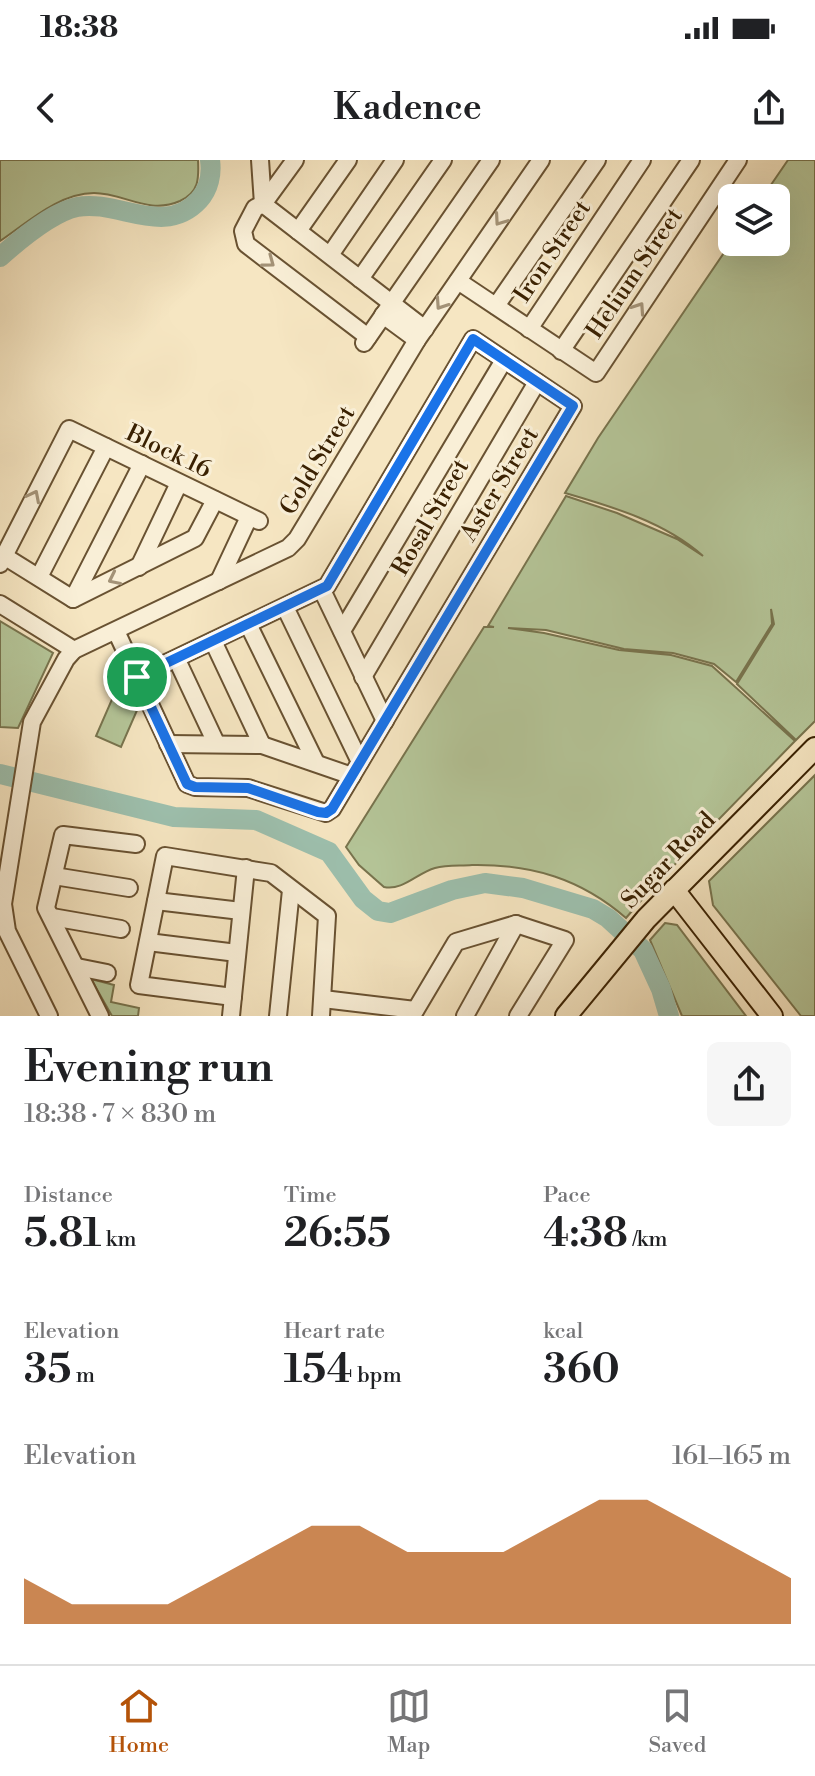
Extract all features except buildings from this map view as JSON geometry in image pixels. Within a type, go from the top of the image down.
[{"type":"main road","name":"Sugar Road","points":[[566,1016],[646,919],[815,748]]},
{"type":"main road","points":[[674,890],[772,1016]]},
{"type":"street","points":[[260,160],[263,204],[360,279],[387,309],[421,334]]},
{"type":"street","points":[[295,160],[263,204],[255,208],[243,231],[246,244],[365,341],[491,160]]},
{"type":"street","points":[[298,231],[348,160]]},
{"type":"street","points":[[330,255],[395,160]]},
{"type":"street","points":[[360,279],[443,160]]},
{"type":"street","name":"Gold Street","points":[[74,650],[288,548],[297,539],[421,334],[541,160]]},
{"type":"street","points":[[496,306],[597,160]]},
{"type":"street","name":"Iron Street","points":[[529,329],[642,160]]},
{"type":"street","points":[[458,281],[561,351],[691,160]]},
{"type":"street","name":"Helium Street","points":[[561,351],[596,373],[738,160]]},
{"type":"street","name":"Aster Street","points":[[116,631],[187,784],[195,787],[248,788],[326,813],[332,809],[573,406],[473,339],[322,590]]},
{"type":"street","points":[[342,631],[504,360]]},
{"type":"street","name":"Rosal Street","points":[[363,677],[537,382]]},
{"type":"street","name":"Block 16","points":[[2,560],[69,429],[254,519],[219,581]]},
{"type":"street","points":[[39,577],[106,447]]},
{"type":"street","points":[[73,599],[142,464]]},
{"type":"street","points":[[139,567],[179,483]]},
{"type":"street","points":[[73,599],[195,538],[215,500]]},
{"type":"street","points":[[2,560],[39,577],[73,599]]},
{"type":"street","points":[[137,677],[322,590],[385,721]]},
{"type":"street","points":[[0,604],[74,650],[66,659],[52,689],[49,710],[29,747],[3,904],[7,931],[49,1016]]},
{"type":"street","points":[[285,607],[356,769]]},
{"type":"street","points":[[248,624],[316,763]]},
{"type":"street","points":[[213,641],[262,745]]},
{"type":"street","points":[[177,660],[216,743]]},
{"type":"street","points":[[168,744],[262,745],[316,763],[356,769]]},
{"type":"street","points":[[100,1016],[46,908],[63,835],[136,844]]},
{"type":"street","points":[[233,997],[139,985],[165,856],[271,873],[327,916],[322,1007],[414,1013],[456,942],[516,924],[565,940],[518,1016]]},
{"type":"street","points":[[231,1016],[246,868]]},
{"type":"street","points":[[54,876],[129,888]]},
{"type":"street","points":[[278,1016],[291,890]]},
{"type":"street","points":[[156,901],[241,911]]},
{"type":"street","points":[[52,917],[121,929]]},
{"type":"street","points":[[465,1016],[516,924]]},
{"type":"street","points":[[148,942],[237,953]]},
{"type":"street","points":[[77,967],[107,973]]},
{"type":"green space","points":[[0,160],[198,160],[198,173],[194,189],[180,201],[157,206],[105,194],[81,194],[56,203],[0,241]]},
{"type":"green space","points":[[788,160],[815,160],[815,721],[796,740],[737,684],[774,624],[771,609],[772,624],[736,682],[714,664],[673,653],[624,649],[546,630],[508,628],[619,650],[671,655],[712,666],[795,741],[626,918],[609,904],[573,884],[555,876],[515,867],[440,867],[428,870],[404,884],[384,887],[359,865],[346,847],[484,627],[494,627],[488,626],[566,496],[617,513],[677,539],[703,556],[688,544],[655,525],[620,510],[565,493],[598,438],[722,256],[790,256],[790,184],[772,184]]},
{"type":"green space","points":[[0,621],[53,653],[18,728],[0,727]]},
{"type":"green space","points":[[113,697],[138,708],[121,747],[96,736]]},
{"type":"green space","points":[[815,775],[815,1016],[801,1016],[713,905],[709,881]]},
{"type":"green space","points":[[665,923],[677,925],[746,1016],[682,1016],[650,940]]},
{"type":"green space","points":[[91,979],[114,985],[111,1002],[139,1008],[138,1016],[112,1016]]},
{"type":"waterway","points":[[0,257],[47,221],[77,207],[93,206],[156,217],[185,211],[205,191],[210,176],[210,160]]},
{"type":"waterway","points":[[0,774],[174,817],[256,820],[329,852],[363,899],[378,911],[390,913],[452,890],[485,883],[523,888],[593,909],[608,918],[643,950],[661,989],[669,1016]]},
{"type":"route","points":[[473,339],[573,406],[332,809],[326,813],[248,788],[195,787],[187,784],[137,677],[327,586],[473,339]]}]
